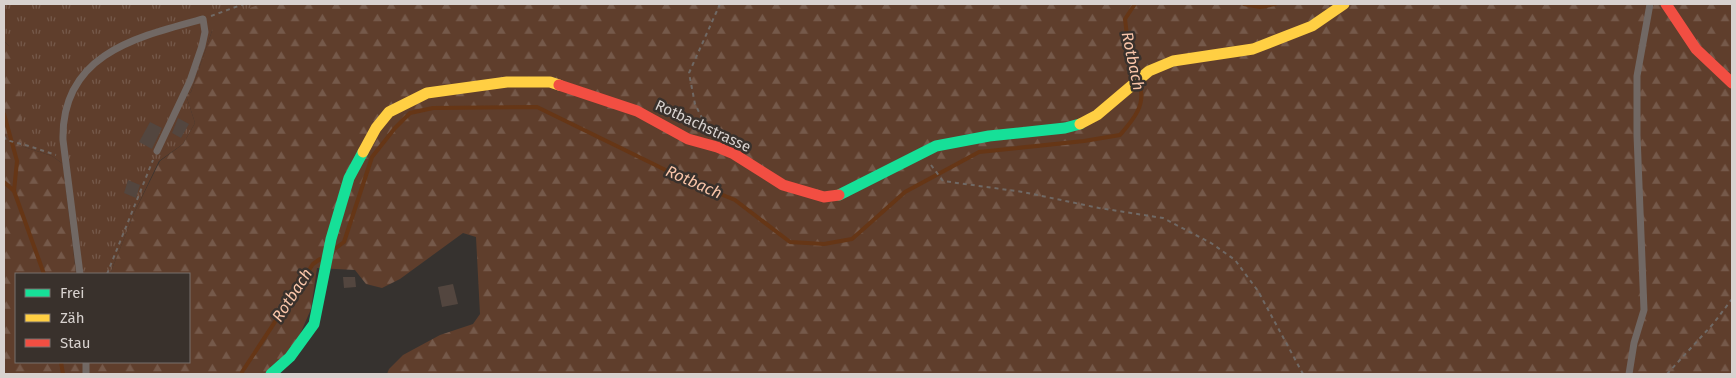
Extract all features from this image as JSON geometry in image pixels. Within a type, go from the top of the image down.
[{"type":"street","name":"Rotbachstrasse","points":[[271,374],[290,357],[314,324],[331,239],[349,178],[376,128],[389,112],[427,93],[507,82],[550,82],[637,111],[688,139],[734,154],[783,184],[824,197],[843,194],[936,146],[989,136],[1065,128],[1081,124],[1097,114],[1149,71],[1173,61],[1253,49],[1312,26],[1344,4]]},
{"type":"street","points":[[1666,4],[1696,50],[1732,83]]},
{"type":"lane","points":[[1629,374],[1634,343],[1644,310],[1637,135],[1637,76],[1650,4]]},
{"type":"lane","points":[[80,273],[65,158],[63,130],[67,105],[77,86],[93,65],[111,50],[156,31],[203,19],[205,32],[190,81],[157,151]]},
{"type":"path","points":[[203,19],[244,4]]},
{"type":"path","points":[[708,130],[695,104],[690,73],[720,4]]},
{"type":"path","points":[[4,136],[6,140],[65,158]]},
{"type":"path","points":[[107,273],[157,151]]},
{"type":"path","points":[[929,162],[943,181],[1023,192],[1099,208],[1163,218],[1212,243],[1235,260],[1258,291],[1303,374]]},
{"type":"path","points":[[1667,374],[1713,324],[1732,299]]},
{"type":"green space","points":[[4,4],[261,4],[212,31],[191,92],[186,95],[195,123],[183,144],[159,161],[135,211],[110,273],[76,273],[63,164],[52,156],[18,145],[9,46],[4,41]]},
{"type":"green space","points":[[261,4],[1732,4],[1732,374],[387,374],[389,369],[403,355],[440,335],[473,324],[480,314],[476,237],[463,233],[400,279],[382,288],[366,284],[355,270],[317,268],[311,309],[298,339],[269,374],[4,374],[4,41],[9,46],[21,98],[22,141],[18,145],[52,156],[63,164],[76,273],[15,273],[15,363],[190,363],[190,273],[110,273],[135,211],[160,161],[183,144],[195,123],[186,95],[191,92],[212,31],[222,18]]},
{"type":"building","points":[[178,118],[189,124],[181,138],[172,133]]},
{"type":"building","points":[[150,122],[162,128],[152,149],[139,142]]},
{"type":"building","points":[[128,180],[140,185],[136,198],[124,193]]},
{"type":"building","points":[[343,277],[355,277],[356,287],[344,288]]},
{"type":"building","points":[[453,284],[458,304],[442,307],[438,287]]},
{"type":"waterway","name":"Rotbach","points":[[1135,4],[1125,19],[1129,52],[1136,75]]},
{"type":"waterway","name":"Rotbach","points":[[1244,4],[1260,7],[1275,4]]},
{"type":"waterway","name":"Rotbach","points":[[336,248],[344,242],[372,157],[395,128],[410,113],[433,108],[537,107],[684,179],[735,200],[790,242],[824,244],[852,239],[905,192],[979,152],[1084,141],[1120,135],[1137,113],[1141,100],[1140,86]]},
{"type":"waterway","points":[[4,114],[17,161],[14,191]]},
{"type":"waterway","points":[[4,182],[14,191],[44,273]]},
{"type":"waterway","name":"Rotbach","points":[[242,372],[313,264],[320,259]]},
{"type":"waterway","points":[[61,363],[63,374]]},
{"type":"traffic: fast","points":[[839,195],[936,146],[989,136],[1065,128],[1080,124]]},
{"type":"traffic: fast","points":[[271,374],[290,357],[314,324],[331,239],[349,178],[363,152]]},
{"type":"traffic: slow","points":[[1080,124],[1097,115],[1149,71],[1173,61],[1253,49],[1312,26],[1344,4]]},
{"type":"traffic: slow","points":[[363,152],[376,128],[389,112],[427,93],[507,82],[550,82],[559,85]]},
{"type":"traffic: jam","points":[[1666,4],[1696,49],[1732,83]]},
{"type":"traffic: jam","points":[[559,85],[637,111],[688,139],[734,154],[783,185],[824,197],[839,195]]}]
